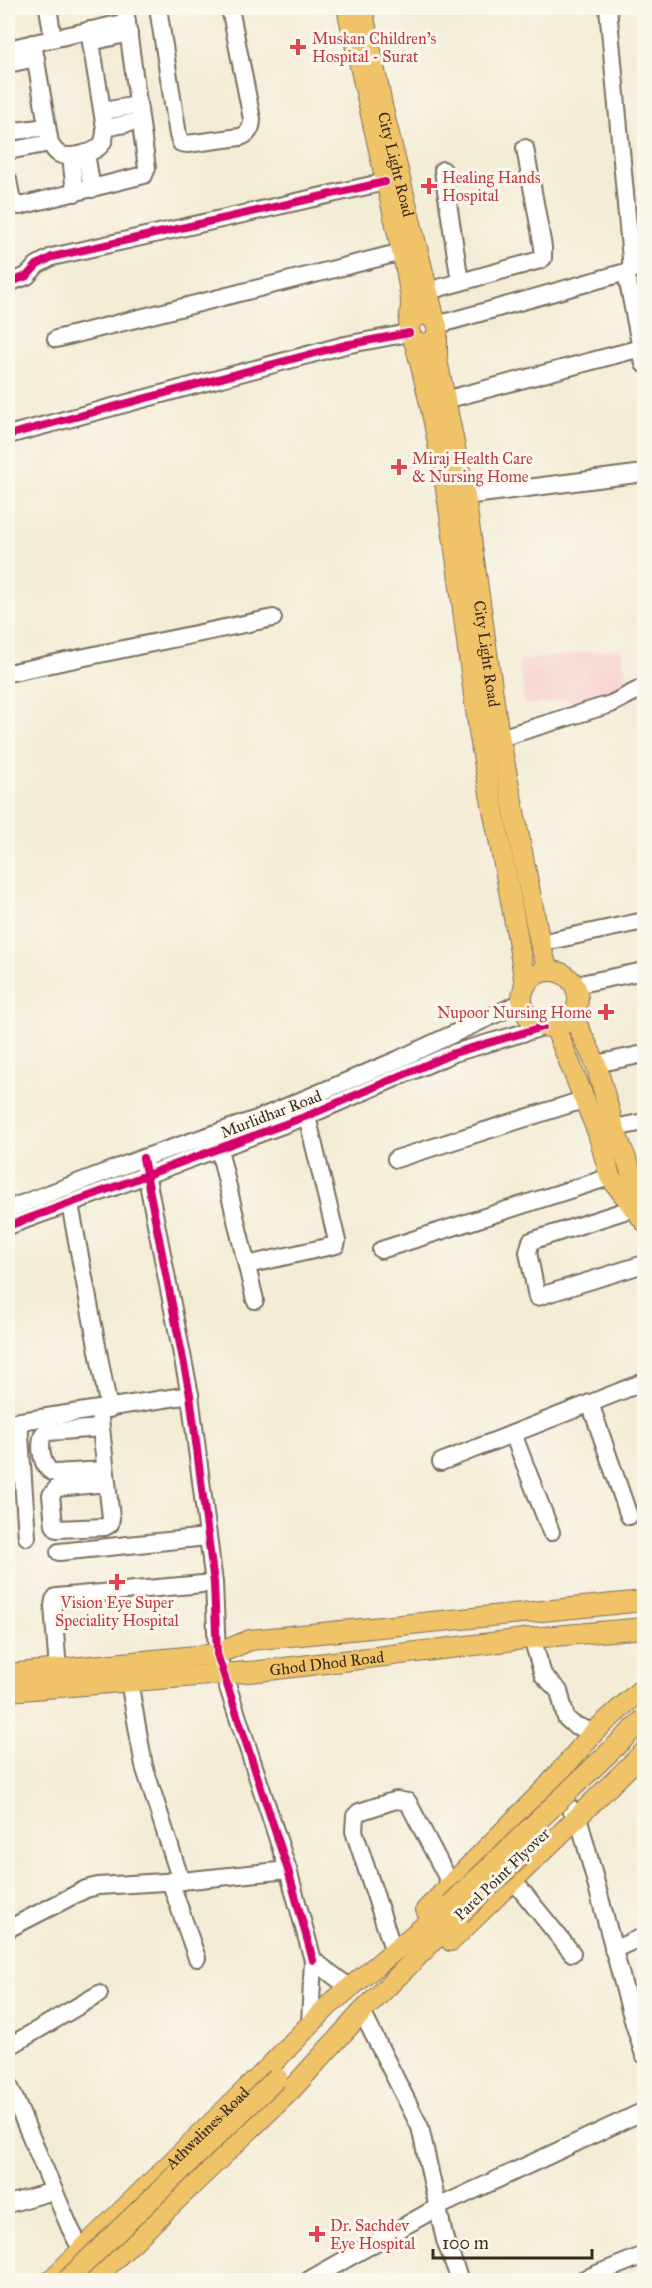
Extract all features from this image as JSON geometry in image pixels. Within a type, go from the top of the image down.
[{"type":"main road","points":[[346,8],[402,252],[411,301],[411,332],[447,495],[480,734],[519,941],[524,994],[529,1018],[549,1027],[586,1099],[610,1177],[642,1210]]},
{"type":"main road","name":"City Light Road","points":[[362,8],[383,110],[436,327],[437,360],[465,496],[500,738],[540,943],[548,971]]},
{"type":"main road","points":[[411,332],[422,344],[427,343],[436,327]]},
{"type":"main road","points":[[524,994],[535,975],[548,971],[563,974],[575,985],[579,1000],[573,1016],[569,1021],[549,1027]]},
{"type":"main road","points":[[573,1016],[596,1064],[614,1128],[642,1210]]},
{"type":"main road","name":"Ghod Dhod Road","points":[[8,1691],[129,1681],[225,1658],[243,1641],[250,1640],[645,1601]]},
{"type":"main road","points":[[8,1674],[225,1658],[645,1612]]},
{"type":"main road","name":"Ghod Dhod Road","points":[[225,1658],[260,1671],[532,1638],[645,1628]]},
{"type":"main road","points":[[356,1983],[392,1946],[454,1901],[594,1732],[645,1687]]},
{"type":"main road","name":"Parel Point Flyover","points":[[362,2012],[395,1980],[454,1901],[645,1719]]},
{"type":"main road","name":"Parel Point Flyover","points":[[356,1983],[645,1738]]},
{"type":"main road","points":[[395,1980],[407,1976],[458,1936],[645,1752]]},
{"type":"main road","name":"Athwalines Road","points":[[51,2280],[268,2068],[333,2001],[356,1983]]},
{"type":"main road","points":[[67,2280],[277,2078],[331,2012],[333,2001]]},
{"type":"main road","name":"Athwalines Road","points":[[98,2276],[291,2090],[362,2012]]},
{"type":"street","points":[[48,8],[58,37]]},
{"type":"street","points":[[58,37],[59,8]]},
{"type":"street","points":[[158,8],[177,135],[181,142],[187,144],[240,137],[247,134],[251,128],[252,119],[230,8]]},
{"type":"street","points":[[445,400],[643,356],[608,8]]},
{"type":"street","points":[[8,64],[58,37],[90,36],[127,21],[147,168],[144,176],[20,206],[12,201],[8,180]]},
{"type":"street","points":[[35,50],[48,135],[57,153],[78,154],[100,146],[105,137],[90,36]]},
{"type":"street","points":[[8,49],[35,50]]},
{"type":"street","points":[[104,120],[139,113]]},
{"type":"street","points":[[8,132],[48,135]]},
{"type":"street","points":[[8,150],[48,135]]},
{"type":"street","points":[[428,291],[543,258],[525,148]]},
{"type":"street","points":[[78,154],[83,191]]},
{"type":"street","points":[[443,170],[460,282]]},
{"type":"street","points":[[8,283],[27,276],[38,265],[52,257],[385,182]]},
{"type":"street","points":[[56,339],[402,252]]},
{"type":"street","points":[[436,327],[634,268]]},
{"type":"street","points":[[8,435],[345,345],[411,332]]},
{"type":"street","points":[[465,496],[645,473]]},
{"type":"street","points":[[8,673],[273,618]]},
{"type":"street","points":[[500,738],[611,704],[645,687]]},
{"type":"street","points":[[540,943],[645,921]]},
{"type":"street","points":[[575,985],[645,971]]},
{"type":"street","name":"Murlidhar Road","points":[[8,1209],[143,1158],[257,1119],[398,1060],[524,994]]},
{"type":"street","name":"Murlidhar Road","points":[[8,1226],[307,1116],[454,1053],[499,1038],[549,1027]]},
{"type":"street","points":[[596,1064],[645,1054]]},
{"type":"street","points":[[396,1159],[586,1099]]},
{"type":"street","points":[[247,1265],[336,1245],[337,1241],[307,1116]]},
{"type":"street","points":[[614,1128],[645,1122]]},
{"type":"street","points":[[219,1149],[255,1300]]},
{"type":"street","points":[[143,1158],[190,1395],[207,1537],[225,1658],[313,1960],[310,2024]]},
{"type":"street","points":[[381,1250],[610,1177]]},
{"type":"street","points":[[70,1204],[104,1409],[101,1428],[106,1477],[55,1473],[45,1467],[41,1440],[43,1434],[101,1428]]},
{"type":"street","points":[[642,1210],[531,1241],[528,1252],[537,1297],[645,1264]]},
{"type":"street","points":[[441,1462],[645,1382]]},
{"type":"street","points":[[27,1537],[13,1422],[190,1395]]},
{"type":"street","points":[[590,1403],[629,1516]]},
{"type":"street","points":[[513,1434],[551,1532]]},
{"type":"street","points":[[59,1552],[207,1537]]},
{"type":"street","points":[[58,1670],[53,1606],[56,1597],[214,1583]]},
{"type":"street","points":[[532,1638],[543,1675],[559,1691],[569,1722],[594,1732]]},
{"type":"street","points":[[129,1681],[146,1773],[197,1958]]},
{"type":"street","points":[[548,1786],[578,1816],[613,1950],[638,2014],[645,2055]]},
{"type":"street","points":[[392,1946],[354,1831],[355,1816],[359,1812],[396,1800],[408,1802],[454,1901]]},
{"type":"street","points":[[8,1929],[86,1889],[98,1886],[288,1870]]},
{"type":"street","points":[[514,1881],[572,1953]]},
{"type":"street","points":[[613,1950],[645,1936]]},
{"type":"street","points":[[313,1960],[356,1983]]},
{"type":"street","points":[[8,2047],[99,1994]]},
{"type":"street","points":[[362,2012],[420,2127],[445,2240],[460,2280]]},
{"type":"street","points":[[8,2083],[54,2191],[82,2251],[98,2276]]},
{"type":"street","points":[[313,2279],[438,2207],[645,2111]]},
{"type":"street","points":[[8,2204],[54,2191]]},
{"type":"street","points":[[582,2280],[645,2255]]},
{"type":"shaded area","points":[[621,648],[628,695],[525,705],[519,661]]},
{"type":"cycle path","points":[[8,283],[27,276],[37,265],[52,257],[385,182]]},
{"type":"cycle path","points":[[8,435],[345,345],[409,333]]},
{"type":"cycle path","points":[[8,1226],[307,1116],[454,1053],[543,1027]]},
{"type":"cycle path","points":[[143,1158],[190,1395],[214,1583],[217,1654],[288,1870],[313,1960]]},
{"type":"place","name":"Muskan Children's Hospital - Surat","points":[[298,47]]},
{"type":"place","name":"Healing Hands Hospital","points":[[429,186]]},
{"type":"place","name":"Miraj Health Care & Nursing Home","points":[[399,467]]},
{"type":"place","name":"Nupoor Nursing Home","points":[[606,1012]]},
{"type":"place","name":"Vision Eye Super Speciality Hospital","points":[[117,1582]]},
{"type":"place","name":"Dr. Sachdev Eye Hospital","points":[[317,2234]]}]
